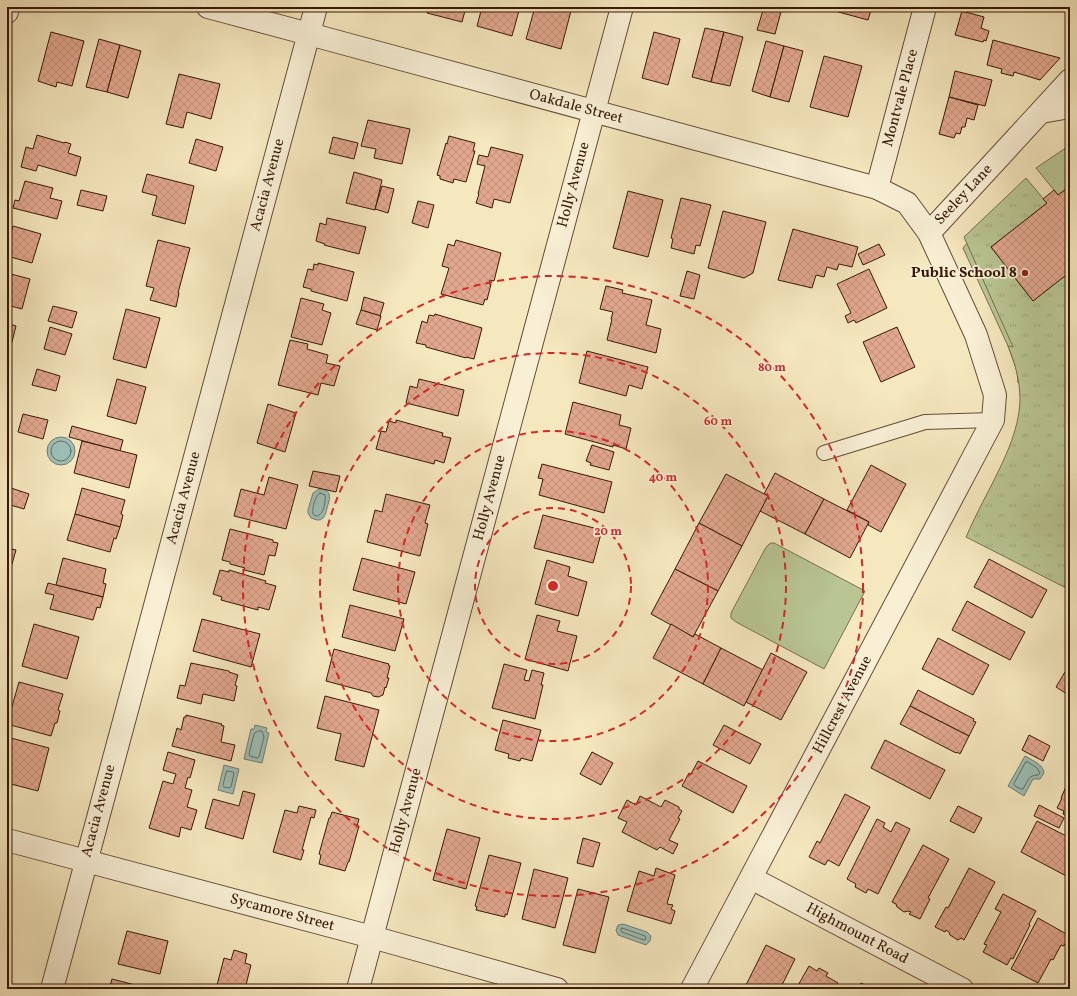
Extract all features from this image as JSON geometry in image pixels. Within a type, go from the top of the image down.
[{"type":"street","points":[[7,12],[8,7]]},
{"type":"street","name":"Oakdale Street","points":[[208,7],[877,188],[907,204],[928,233]]},
{"type":"street","name":"Acacia Avenue","points":[[52,989],[316,7]]},
{"type":"street","name":"Holly Avenue","points":[[358,989],[622,7]]},
{"type":"street","name":"Montvale Place","points":[[877,188],[925,7]]},
{"type":"street","name":"Seeley Lane","points":[[992,420],[995,395],[976,335],[928,233],[1070,80]]},
{"type":"street","points":[[1041,112],[1070,107]]},
{"type":"street","name":"Hillcrest Avenue","points":[[692,989],[992,420]]},
{"type":"street","name":"Sycamore Street","points":[[7,840],[372,937],[557,989]]},
{"type":"street","name":"Highmount Road","points":[[751,878],[962,989]]},
{"type":"lane","points":[[824,453],[925,422],[992,420]]},
{"type":"green space","points":[[1070,145],[1070,186],[1058,195],[1036,168]]},
{"type":"green space","points":[[1026,178],[1047,203],[991,247],[1033,301],[1070,272],[1070,590],[966,537],[1000,469],[1017,424],[1020,400],[1017,372],[1008,346],[1013,347],[964,237]]},
{"type":"green space","points":[[967,243],[994,304],[1070,364],[1018,383],[1017,371],[1008,346],[963,248]]},
{"type":"green space","points":[[771,543],[774,543],[865,591],[824,669],[731,618],[731,613],[765,549]]},
{"type":"water","points":[[61,437],[71,441],[75,451],[71,461],[61,465],[51,461],[47,451],[51,441]]},
{"type":"water","points":[[319,489],[327,491],[329,498],[325,516],[320,520],[317,520],[311,518],[308,510],[313,493]]},
{"type":"water","points":[[255,725],[267,728],[266,732],[269,733],[262,763],[244,759],[251,729],[254,729]]},
{"type":"water","points":[[1025,756],[1040,765],[1044,773],[1040,779],[1033,779],[1024,796],[1008,786]]},
{"type":"water","points":[[224,765],[239,769],[233,794],[218,790]]},
{"type":"water","points":[[623,924],[647,932],[651,936],[650,941],[646,945],[618,935],[616,930],[618,925]]},
{"type":"building","points":[[429,7],[466,7],[462,22],[427,13]]},
{"type":"building","points":[[482,7],[520,7],[512,36],[477,26]]},
{"type":"building","points":[[535,7],[572,7],[561,49],[526,39]]},
{"type":"building","points":[[764,7],[782,8],[775,34],[757,30]]},
{"type":"building","points":[[820,7],[872,7],[868,20]]},
{"type":"building","points":[[962,11],[984,17],[981,28],[989,31],[986,41],[984,40],[983,42],[955,35]]},
{"type":"building","points":[[705,28],[724,32],[711,82],[692,77]]},
{"type":"building","points":[[51,32],[84,41],[72,86],[57,82],[56,87],[38,81]]},
{"type":"building","points":[[654,32],[680,39],[668,85],[642,78]]},
{"type":"building","points":[[724,32],[743,37],[730,86],[711,82]]},
{"type":"building","points":[[99,39],[120,45],[107,92],[86,87]]},
{"type":"building","points":[[993,40],[1060,58],[1040,80],[1014,72],[1013,76],[1001,73],[1002,69],[987,65]]},
{"type":"building","points":[[766,41],[784,46],[770,97],[752,91]]},
{"type":"building","points":[[120,45],[141,51],[128,98],[107,92]]},
{"type":"building","points":[[784,46],[803,51],[789,102],[770,97]]},
{"type":"building","points":[[824,56],[862,66],[848,117],[810,107]]},
{"type":"building","points":[[955,71],[992,80],[985,106],[949,97]]},
{"type":"building","points":[[179,74],[220,84],[211,119],[187,112],[183,128],[166,124]]},
{"type":"building","points":[[949,97],[978,105],[974,120],[967,118],[965,127],[962,127],[960,134],[956,133],[954,138],[939,134]]},
{"type":"building","points":[[368,120],[410,129],[402,164],[374,158],[376,149],[361,146]]},
{"type":"building","points":[[37,135],[71,144],[68,153],[81,157],[76,176],[38,165],[36,171],[21,167],[26,147],[33,149]]},
{"type":"building","points":[[449,136],[475,143],[473,151],[475,151],[466,182],[454,179],[453,183],[440,179],[440,176],[437,175]]},
{"type":"building","points":[[333,137],[358,143],[354,159],[329,153]]},
{"type":"building","points":[[196,139],[223,147],[216,171],[189,163]]},
{"type":"building","points":[[491,147],[523,155],[510,203],[494,199],[492,208],[476,203],[485,166],[477,164],[479,155],[488,157]]},
{"type":"building","points":[[354,172],[382,180],[375,210],[346,203]]},
{"type":"building","points":[[147,174],[194,186],[185,224],[152,215],[157,196],[142,192]]},
{"type":"building","points":[[25,181],[53,188],[50,198],[62,201],[57,219],[13,208],[15,200],[19,201]]},
{"type":"building","points":[[382,186],[394,189],[388,213],[375,209]]},
{"type":"building","points":[[1070,186],[1070,272],[1033,301],[991,247],[1047,203],[1043,199],[1054,190],[1058,195]]},
{"type":"building","points":[[81,190],[107,196],[103,211],[77,205]]},
{"type":"building","points":[[628,191],[663,200],[648,257],[613,248]]},
{"type":"building","points":[[681,198],[711,205],[700,246],[696,245],[694,254],[671,248],[673,239],[671,238]]},
{"type":"building","points":[[418,201],[434,205],[428,228],[412,223]]},
{"type":"building","points":[[723,211],[766,222],[753,273],[744,278],[708,268]]},
{"type":"building","points":[[327,218],[366,227],[359,254],[324,245],[325,244],[316,241],[320,223],[326,225]]},
{"type":"building","points":[[13,226],[41,234],[32,263],[7,256],[7,239],[9,239]]},
{"type":"building","points":[[793,229],[858,247],[852,267],[839,264],[837,270],[827,267],[824,277],[816,275],[812,288],[778,280]]},
{"type":"building","points":[[158,240],[190,248],[178,293],[176,307],[150,300],[154,288],[146,286]]},
{"type":"building","points":[[456,240],[501,253],[494,281],[490,280],[489,284],[491,284],[487,300],[485,299],[483,305],[441,294],[449,268],[442,266],[448,244],[454,246]]},
{"type":"building","points":[[879,244],[885,255],[863,265],[858,254]]},
{"type":"building","points":[[318,263],[354,272],[347,301],[311,291],[311,289],[303,287],[308,269],[313,270],[314,264],[318,265]]},
{"type":"building","points":[[869,269],[887,308],[856,323],[854,320],[848,323],[845,316],[851,313],[837,284]]},
{"type":"building","points":[[687,271],[700,275],[694,299],[680,296]]},
{"type":"building","points":[[7,273],[30,279],[22,309],[7,305]]},
{"type":"building","points":[[606,286],[623,290],[622,293],[652,300],[646,325],[661,329],[656,353],[607,340],[613,312],[600,309]]},
{"type":"building","points":[[364,297],[384,303],[380,316],[361,310]]},
{"type":"building","points":[[301,298],[324,304],[322,310],[331,313],[322,345],[291,337]]},
{"type":"building","points":[[53,306],[77,312],[72,328],[48,321]]},
{"type":"building","points":[[126,309],[160,318],[146,368],[113,359]]},
{"type":"building","points":[[361,310],[381,316],[377,330],[356,324]]},
{"type":"building","points":[[435,314],[482,328],[474,359],[416,343],[422,321],[427,323],[429,315],[434,316]]},
{"type":"building","points":[[7,323],[16,326],[9,354],[7,353]]},
{"type":"building","points":[[50,327],[72,334],[65,355],[44,349]]},
{"type":"building","points":[[897,327],[915,367],[881,382],[863,342]]},
{"type":"building","points":[[290,340],[308,344],[307,349],[328,355],[326,363],[340,366],[334,386],[321,383],[318,395],[278,385]]},
{"type":"building","points":[[587,351],[648,367],[642,389],[629,385],[626,396],[579,383]]},
{"type":"building","points":[[37,369],[60,376],[56,391],[32,385]]},
{"type":"building","points":[[117,379],[146,387],[136,424],[107,416]]},
{"type":"building","points":[[419,379],[464,390],[458,416],[406,403],[410,386],[417,388]]},
{"type":"building","points":[[573,402],[621,415],[619,425],[631,428],[626,449],[565,434]]},
{"type":"building","points":[[268,404],[296,413],[285,452],[257,443]]},
{"type":"building","points":[[23,414],[48,420],[43,439],[18,432]]},
{"type":"building","points":[[396,420],[443,433],[442,436],[451,438],[444,463],[435,460],[434,464],[376,449],[381,431],[386,432],[389,421],[396,423]]},
{"type":"building","points":[[72,426],[123,440],[120,451],[69,437]]},
{"type":"building","points":[[82,441],[137,455],[129,488],[74,473]]},
{"type":"building","points":[[592,445],[614,452],[609,470],[590,465],[591,463],[586,461]]},
{"type":"building","points":[[542,464],[612,482],[604,513],[539,495],[543,479],[538,478]]},
{"type":"building","points":[[871,465],[906,484],[881,532],[868,525],[869,522],[847,510]]},
{"type":"building","points":[[313,471],[340,476],[336,492],[309,486]]},
{"type":"building","points":[[775,473],[824,499],[805,534],[760,511],[768,496],[764,494]]},
{"type":"building","points":[[726,474],[768,496],[742,546],[699,523]]},
{"type":"building","points":[[269,477],[298,485],[286,529],[234,516],[241,489],[264,495]]},
{"type":"building","points":[[8,487],[29,494],[24,509],[7,504]]},
{"type":"building","points":[[82,488],[125,500],[121,514],[123,515],[120,527],[75,514]]},
{"type":"building","points":[[386,494],[430,505],[425,523],[428,524],[420,556],[367,542],[375,510],[382,512]]},
{"type":"building","points":[[824,499],[869,522],[850,558],[805,534]]},
{"type":"building","points":[[75,514],[120,527],[116,539],[114,538],[110,552],[67,540]]},
{"type":"building","points":[[543,515],[602,530],[593,563],[534,548]]},
{"type":"building","points":[[699,523],[742,546],[718,591],[675,569]]},
{"type":"building","points":[[230,529],[273,540],[273,542],[278,543],[275,556],[269,555],[264,575],[244,570],[245,568],[222,560]]},
{"type":"building","points":[[7,548],[16,550],[10,571],[7,570]]},
{"type":"building","points":[[63,558],[106,569],[103,583],[106,584],[103,597],[56,585]]},
{"type":"building","points":[[362,558],[415,572],[406,604],[353,590]]},
{"type":"building","points":[[989,559],[1047,590],[1032,618],[974,587]]},
{"type":"building","points":[[547,560],[570,567],[568,576],[587,582],[578,616],[535,604]]},
{"type":"building","points":[[675,569],[718,591],[693,637],[651,614]]},
{"type":"building","points":[[220,570],[229,572],[229,570],[266,581],[265,583],[276,586],[269,610],[258,607],[258,610],[221,600],[222,597],[213,594]]},
{"type":"building","points":[[48,583],[103,597],[100,608],[97,607],[93,620],[50,609],[54,595],[45,593]]},
{"type":"building","points":[[967,601],[1025,632],[1010,660],[952,630]]},
{"type":"building","points":[[350,605],[404,619],[395,651],[342,637]]},
{"type":"building","points":[[537,615],[560,621],[557,631],[577,636],[568,671],[525,659]]},
{"type":"building","points":[[202,619],[260,634],[251,667],[193,651]]},
{"type":"building","points":[[34,624],[79,637],[67,679],[22,666]]},
{"type":"building","points":[[671,624],[693,637],[695,634],[721,648],[703,684],[653,658]]},
{"type":"building","points":[[938,638],[989,665],[973,695],[922,669]]},
{"type":"building","points":[[721,648],[763,670],[744,706],[703,684]]},
{"type":"building","points":[[334,649],[389,664],[388,665],[390,666],[387,678],[389,678],[383,695],[378,697],[373,696],[371,693],[326,681]]},
{"type":"building","points":[[771,653],[807,672],[781,720],[746,702]]},
{"type":"building","points":[[191,663],[229,671],[238,675],[235,685],[237,686],[234,701],[203,694],[201,704],[177,698],[180,685],[185,686]]},
{"type":"building","points":[[504,664],[527,670],[524,680],[529,681],[532,670],[544,673],[541,685],[543,685],[535,719],[492,708]]},
{"type":"building","points":[[1065,672],[1070,675],[1070,696],[1056,687]]},
{"type":"building","points":[[19,682],[63,694],[58,710],[60,711],[57,723],[55,723],[51,736],[7,724]]},
{"type":"building","points":[[918,690],[974,719],[973,721],[976,722],[969,736],[910,706]]},
{"type":"building","points":[[325,696],[379,710],[364,767],[335,760],[341,734],[317,728]]},
{"type":"building","points":[[910,706],[969,736],[960,754],[900,724]]},
{"type":"building","points":[[186,715],[222,724],[221,725],[224,726],[221,742],[235,745],[231,761],[172,746],[177,728],[181,730],[184,717],[186,717]]},
{"type":"building","points":[[503,720],[541,730],[532,761],[521,758],[520,761],[508,758],[509,754],[495,750]]},
{"type":"building","points":[[724,725],[761,744],[750,764],[713,745]]},
{"type":"building","points":[[1029,735],[1050,746],[1043,761],[1022,750]]},
{"type":"building","points":[[7,737],[49,748],[38,791],[7,783]]},
{"type":"building","points":[[885,740],[945,770],[930,799],[871,768]]},
{"type":"building","points":[[168,752],[195,760],[190,778],[188,777],[185,788],[192,790],[187,807],[197,810],[191,830],[181,827],[179,837],[149,828],[163,781],[173,784],[176,774],[163,770]]},
{"type":"building","points":[[592,752],[613,763],[601,785],[580,774]]},
{"type":"building","points":[[698,761],[747,786],[733,813],[682,786]]},
{"type":"building","points":[[1068,782],[1070,783],[1070,821],[1065,818],[1066,816],[1063,814],[1064,811],[1057,808]]},
{"type":"building","points":[[243,791],[255,794],[243,839],[205,828],[213,799],[239,806]]},
{"type":"building","points":[[845,794],[870,807],[839,866],[828,860],[825,865],[809,857],[817,841],[820,843]]},
{"type":"building","points":[[640,796],[661,807],[665,800],[679,807],[682,811],[678,818],[680,819],[669,840],[678,844],[673,854],[660,847],[657,850],[622,832],[627,822],[618,818],[627,800],[636,805]]},
{"type":"building","points":[[1039,805],[1064,818],[1059,828],[1034,816]]},
{"type":"building","points":[[299,806],[316,810],[314,818],[311,817],[302,850],[304,850],[301,860],[273,852],[285,810],[297,813]]},
{"type":"building","points":[[958,806],[982,818],[974,833],[950,821]]},
{"type":"building","points":[[332,812],[359,819],[357,826],[359,826],[345,871],[319,864],[321,855],[319,854]]},
{"type":"building","points":[[877,819],[885,823],[883,827],[891,832],[896,822],[910,829],[878,894],[868,889],[866,893],[855,887],[856,884],[847,879]]},
{"type":"building","points":[[1037,821],[1070,838],[1070,878],[1021,852]]},
{"type":"building","points":[[447,829],[480,838],[466,889],[433,880]]},
{"type":"building","points":[[583,838],[600,843],[593,867],[577,863]]},
{"type":"building","points":[[923,845],[949,859],[928,898],[930,899],[920,919],[909,914],[911,912],[904,912],[892,902]]},
{"type":"building","points":[[489,855],[521,863],[507,915],[505,914],[505,917],[476,910],[477,907],[475,906]]},
{"type":"building","points":[[656,868],[675,875],[667,904],[673,905],[671,909],[675,911],[671,924],[627,911],[639,871],[654,876]]},
{"type":"building","points":[[969,868],[995,882],[964,940],[961,938],[958,940],[950,935],[946,930],[945,932],[935,927],[946,907],[948,908]]},
{"type":"building","points":[[534,869],[568,878],[555,928],[522,919]]},
{"type":"building","points":[[578,889],[609,897],[595,953],[563,945]]},
{"type":"building","points":[[1003,894],[1036,911],[1013,959],[1011,958],[1007,965],[983,952],[987,945],[984,944],[1001,912],[995,909]]},
{"type":"building","points":[[1038,918],[1070,936],[1064,946],[1061,945],[1053,960],[1051,959],[1038,983],[1011,969]]},
{"type":"building","points":[[127,931],[168,941],[160,974],[118,964]]},
{"type":"building","points":[[766,945],[795,959],[780,989],[749,989],[745,987]]},
{"type":"building","points":[[234,950],[247,954],[245,963],[251,965],[245,989],[216,989],[224,958],[231,960]]},
{"type":"building","points":[[809,966],[817,971],[819,968],[828,973],[826,976],[838,983],[834,989],[796,989]]},
{"type":"building","points":[[112,979],[151,989],[109,989]]},
{"type":"building","points":[[861,983],[873,989],[858,989]]},
{"type":"place","name":"Public School 8","points":[[1025,273]]}]
